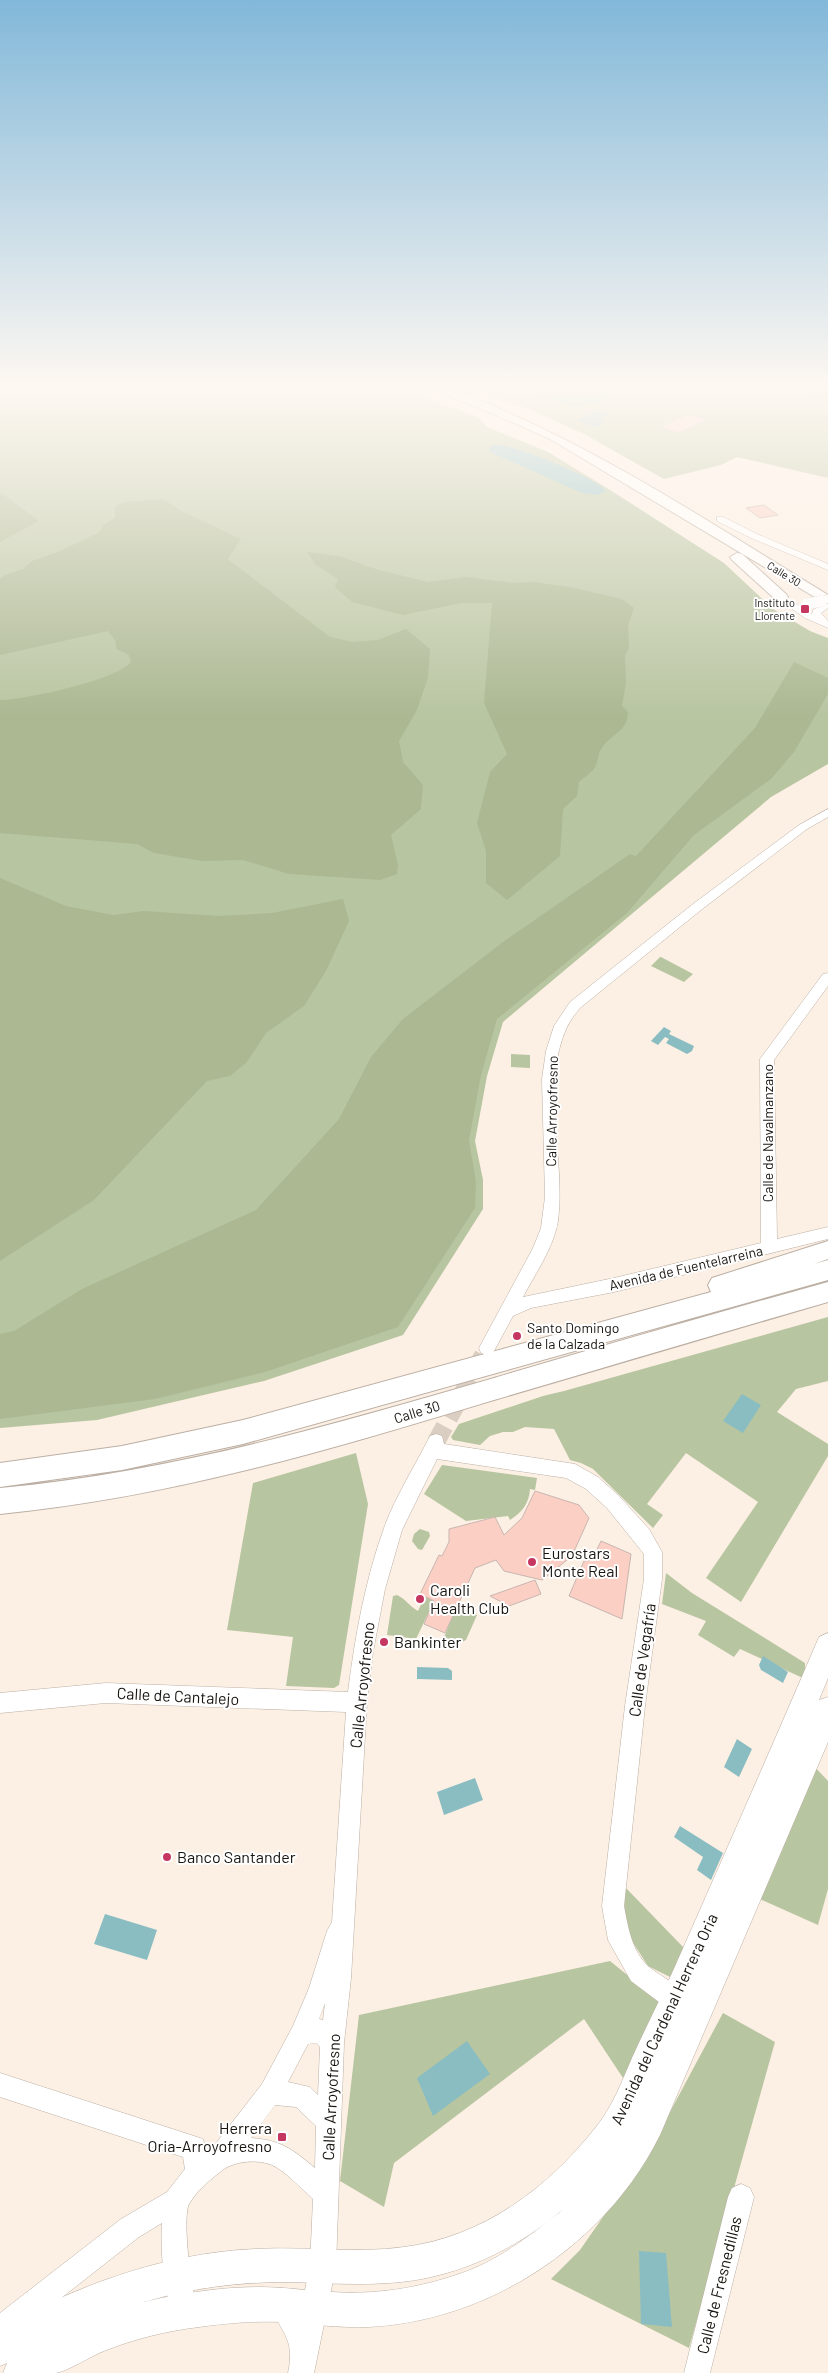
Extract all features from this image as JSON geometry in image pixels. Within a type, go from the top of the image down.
[{"type":"highway","points":[[654,495],[666,506],[708,533],[781,597]]},
{"type":"highway","name":"Calle 30","points":[[654,495],[828,601]]},
{"type":"highway","name":"Calle 30","points":[[672,495],[828,588]]},
{"type":"highway","points":[[697,509],[720,519]]},
{"type":"highway","points":[[483,1357],[541,1342],[828,1250]]},
{"type":"highway","name":"Calle 30","points":[[0,1475],[103,1461],[192,1445],[319,1414],[483,1357],[828,1270]]},
{"type":"highway","name":"Calle 30","points":[[0,1501],[35,1498],[168,1476],[290,1449],[828,1292]]},
{"type":"main road","name":"Avenida del Cardenal Herrera Oria","points":[[0,2348],[60,2315],[95,2301],[178,2277],[217,2268],[250,2266],[374,2267],[433,2260],[485,2241],[536,2210],[564,2186],[610,2135],[628,2103],[676,2000],[828,1646]]},
{"type":"main road","name":"Avenida del Cardenal Herrera Oria","points":[[21,2373],[78,2344],[113,2331],[184,2311],[219,2307],[299,2306],[347,2310],[405,2306],[460,2292],[489,2279],[536,2251],[561,2232],[610,2182],[632,2154],[646,2128],[674,2071],[828,1710]]},
{"type":"street","points":[[720,519],[754,536],[828,567]]},
{"type":"street","points":[[781,597],[807,604],[828,601]]},
{"type":"street","points":[[781,597],[808,616],[828,625]]},
{"type":"street","points":[[828,601],[817,610],[817,616],[828,625]]},
{"type":"street","name":"Calle Arroyofresno","points":[[483,1357],[541,1248],[550,1224],[552,1199],[549,1100],[551,1057],[563,1017],[575,1005],[731,882],[803,827],[828,812]]},
{"type":"street","name":"Calle de Navalmanzano","points":[[769,1249],[767,1059],[828,977]]},
{"type":"street","name":"Avenida de Fuentelarreina","points":[[506,1311],[517,1305],[769,1249],[828,1233]]},
{"type":"street","name":"Avenida de Fuentelarreina","points":[[518,1292],[544,1299]]},
{"type":"street","name":"Calle Arroyofresno","points":[[302,2362],[299,2306],[323,2266],[332,2043],[340,1978],[344,1911],[348,1882],[357,1702],[363,1652],[382,1564],[393,1528],[434,1446]]},
{"type":"street","name":"Calle de Vegafría","points":[[434,1446],[569,1470],[592,1483],[613,1502],[642,1534],[653,1552],[654,1579],[635,1706],[613,1906],[619,1940],[639,1973],[676,2000]]},
{"type":"street","name":"Calle de Cantalejo","points":[[0,1703],[106,1693],[357,1702]]},
{"type":"street","name":"Calle Arroyofresno","points":[[222,2156],[270,2092],[301,2034],[320,1988],[344,1911]]},
{"type":"street","points":[[301,2034],[320,2030],[332,2043]]},
{"type":"street","points":[[0,2086],[194,2148],[198,2173]]},
{"type":"street","points":[[270,2092],[301,2096],[330,2122]]},
{"type":"street","points":[[0,2330],[130,2228],[176,2201],[198,2173],[222,2156],[242,2150],[278,2154],[326,2193]]},
{"type":"street","name":"Calle de Fresnedillas","points":[[697,2373],[741,2197]]},
{"type":"street","points":[[176,2201],[174,2230],[178,2277],[184,2311]]},
{"type":"green space","points":[[0,495],[618,495],[724,563],[773,609],[810,631],[828,638],[828,764],[771,797],[503,1022],[487,1076],[475,1141],[483,1180],[483,1209],[403,1335],[264,1381],[97,1420],[0,1428]]},
{"type":"green space","points":[[0,495],[4,495],[39,521],[0,542]]},
{"type":"green space","points":[[163,499],[183,512],[241,539],[228,559],[330,637],[353,642],[378,640],[406,629],[430,649],[428,677],[417,710],[399,741],[403,762],[423,785],[421,809],[391,835],[398,865],[397,874],[380,880],[289,874],[243,860],[202,861],[154,853],[137,844],[0,833],[0,700],[29,697],[90,682],[108,676],[131,662],[129,655],[116,649],[116,642],[108,631],[0,655],[0,579],[5,575],[23,569],[32,561],[60,551],[100,532],[103,525],[115,518],[115,507],[123,502]]},
{"type":"green space","points":[[307,552],[339,556],[379,570],[428,582],[466,577],[513,583],[535,582],[574,588],[622,599],[634,608],[628,626],[629,648],[625,655],[626,682],[622,706],[628,712],[626,723],[602,748],[594,769],[579,782],[577,796],[563,809],[560,856],[507,900],[486,883],[486,851],[477,823],[490,772],[507,754],[484,703],[492,603],[461,603],[403,615],[352,602],[335,587],[338,579],[316,565]]},
{"type":"green space","points":[[794,662],[828,678],[828,694],[794,752],[771,779],[694,835],[627,913],[497,1019],[481,1075],[469,1140],[476,1182],[475,1208],[398,1327],[265,1372],[155,1399],[0,1419],[0,1334],[14,1331],[82,1289],[256,1210],[339,1119],[371,1057],[403,1019],[503,942],[630,854],[636,856],[755,728]]},
{"type":"green space","points":[[0,878],[66,906],[113,915],[144,911],[219,916],[272,913],[343,899],[349,921],[326,971],[304,1006],[266,1033],[247,1062],[230,1076],[207,1081],[94,1200],[0,1261]]},
{"type":"green space","points":[[660,957],[693,974],[684,982],[651,966]]},
{"type":"green space","points":[[511,1054],[530,1055],[530,1068],[511,1067]]},
{"type":"green space","points":[[828,1317],[828,1381],[796,1389],[777,1412],[828,1444],[828,1456],[741,1602],[706,1578],[758,1502],[686,1453],[647,1504],[663,1515],[653,1528],[593,1469],[570,1460],[554,1429],[525,1427],[513,1432],[503,1432],[490,1436],[480,1445],[453,1440],[451,1437],[459,1424],[543,1396]]},
{"type":"green space","points":[[356,1453],[368,1504],[339,1685],[334,1688],[286,1686],[293,1637],[227,1630],[253,1483]]},
{"type":"green space","points":[[442,1465],[537,1478],[535,1490],[530,1489],[524,1507],[510,1520],[508,1516],[466,1521],[424,1494]]},
{"type":"green space","points":[[420,1529],[429,1532],[430,1536],[422,1550],[418,1549],[412,1541],[414,1534]]},
{"type":"green space","points":[[666,1573],[692,1593],[805,1663],[805,1679],[740,1649],[734,1657],[698,1635],[706,1621],[662,1604]]},
{"type":"green space","points":[[397,1595],[418,1611],[425,1596],[434,1601],[416,1639],[387,1635],[393,1596]]},
{"type":"green space","points":[[458,1607],[477,1615],[466,1640],[451,1648],[441,1645],[455,1610]]},
{"type":"green space","points":[[812,1764],[828,1781],[828,1889],[818,1925],[755,1897]]},
{"type":"green space","points":[[625,1887],[684,1948],[670,1977],[648,1966],[630,1938],[624,1914]]},
{"type":"green space","points":[[610,1961],[664,2005],[623,2078],[584,2019],[394,2163],[384,2207],[340,2181],[359,2015]]},
{"type":"green space","points":[[723,2013],[775,2042],[689,2348],[551,2279],[580,2250],[649,2151]]},
{"type":"water","points":[[664,1027],[671,1031],[669,1034],[694,1046],[692,1051],[687,1054],[666,1043],[669,1039],[665,1037],[658,1045],[651,1041]]},
{"type":"water","points":[[742,1394],[761,1405],[743,1433],[723,1421]]},
{"type":"water","points":[[763,1656],[788,1672],[783,1683],[761,1670],[759,1665]]},
{"type":"water","points":[[417,1667],[448,1668],[452,1671],[452,1680],[417,1679]]},
{"type":"water","points":[[737,1739],[752,1749],[739,1777],[724,1767]]},
{"type":"water","points":[[475,1778],[483,1800],[444,1815],[437,1792]]},
{"type":"water","points":[[680,1826],[723,1853],[711,1880],[697,1870],[703,1857],[674,1837]]},
{"type":"water","points":[[105,1914],[157,1930],[147,1960],[94,1944]]},
{"type":"water","points":[[467,2041],[490,2074],[433,2116],[417,2078]]},
{"type":"water","points":[[639,2251],[666,2253],[672,2327],[641,2324]]},
{"type":"building","points":[[764,505],[778,515],[760,518],[746,508]]},
{"type":"building","name":"Eurostars Monte Real","points":[[535,1491],[579,1505],[589,1518],[572,1556],[542,1580],[504,1571],[496,1560],[475,1568],[445,1633],[424,1624],[434,1601],[420,1594],[439,1555],[442,1556],[449,1542],[449,1529],[495,1517],[504,1535],[522,1518]]},
{"type":"building","points":[[601,1541],[631,1554],[622,1619],[569,1596],[584,1561],[592,1560]]},
{"type":"building","points":[[535,1580],[541,1594],[509,1606],[490,1596]]},
{"type":"tunnel","points":[[436,1442],[487,1348]]},
{"type":"place","name":"Instituto Llorente","points":[[805,609]]},
{"type":"place","name":"Santo Domingo de la Calzada","points":[[517,1336]]},
{"type":"place","name":"Eurostars Monte Real","points":[[532,1562]]},
{"type":"place","name":"Caroli Health Club","points":[[420,1599]]},
{"type":"place","name":"Bankinter","points":[[384,1642]]},
{"type":"place","name":"Banco Santander","points":[[167,1857]]},
{"type":"place","name":"Herrera Oria-Arroyofresno","points":[[282,2137]]}]
